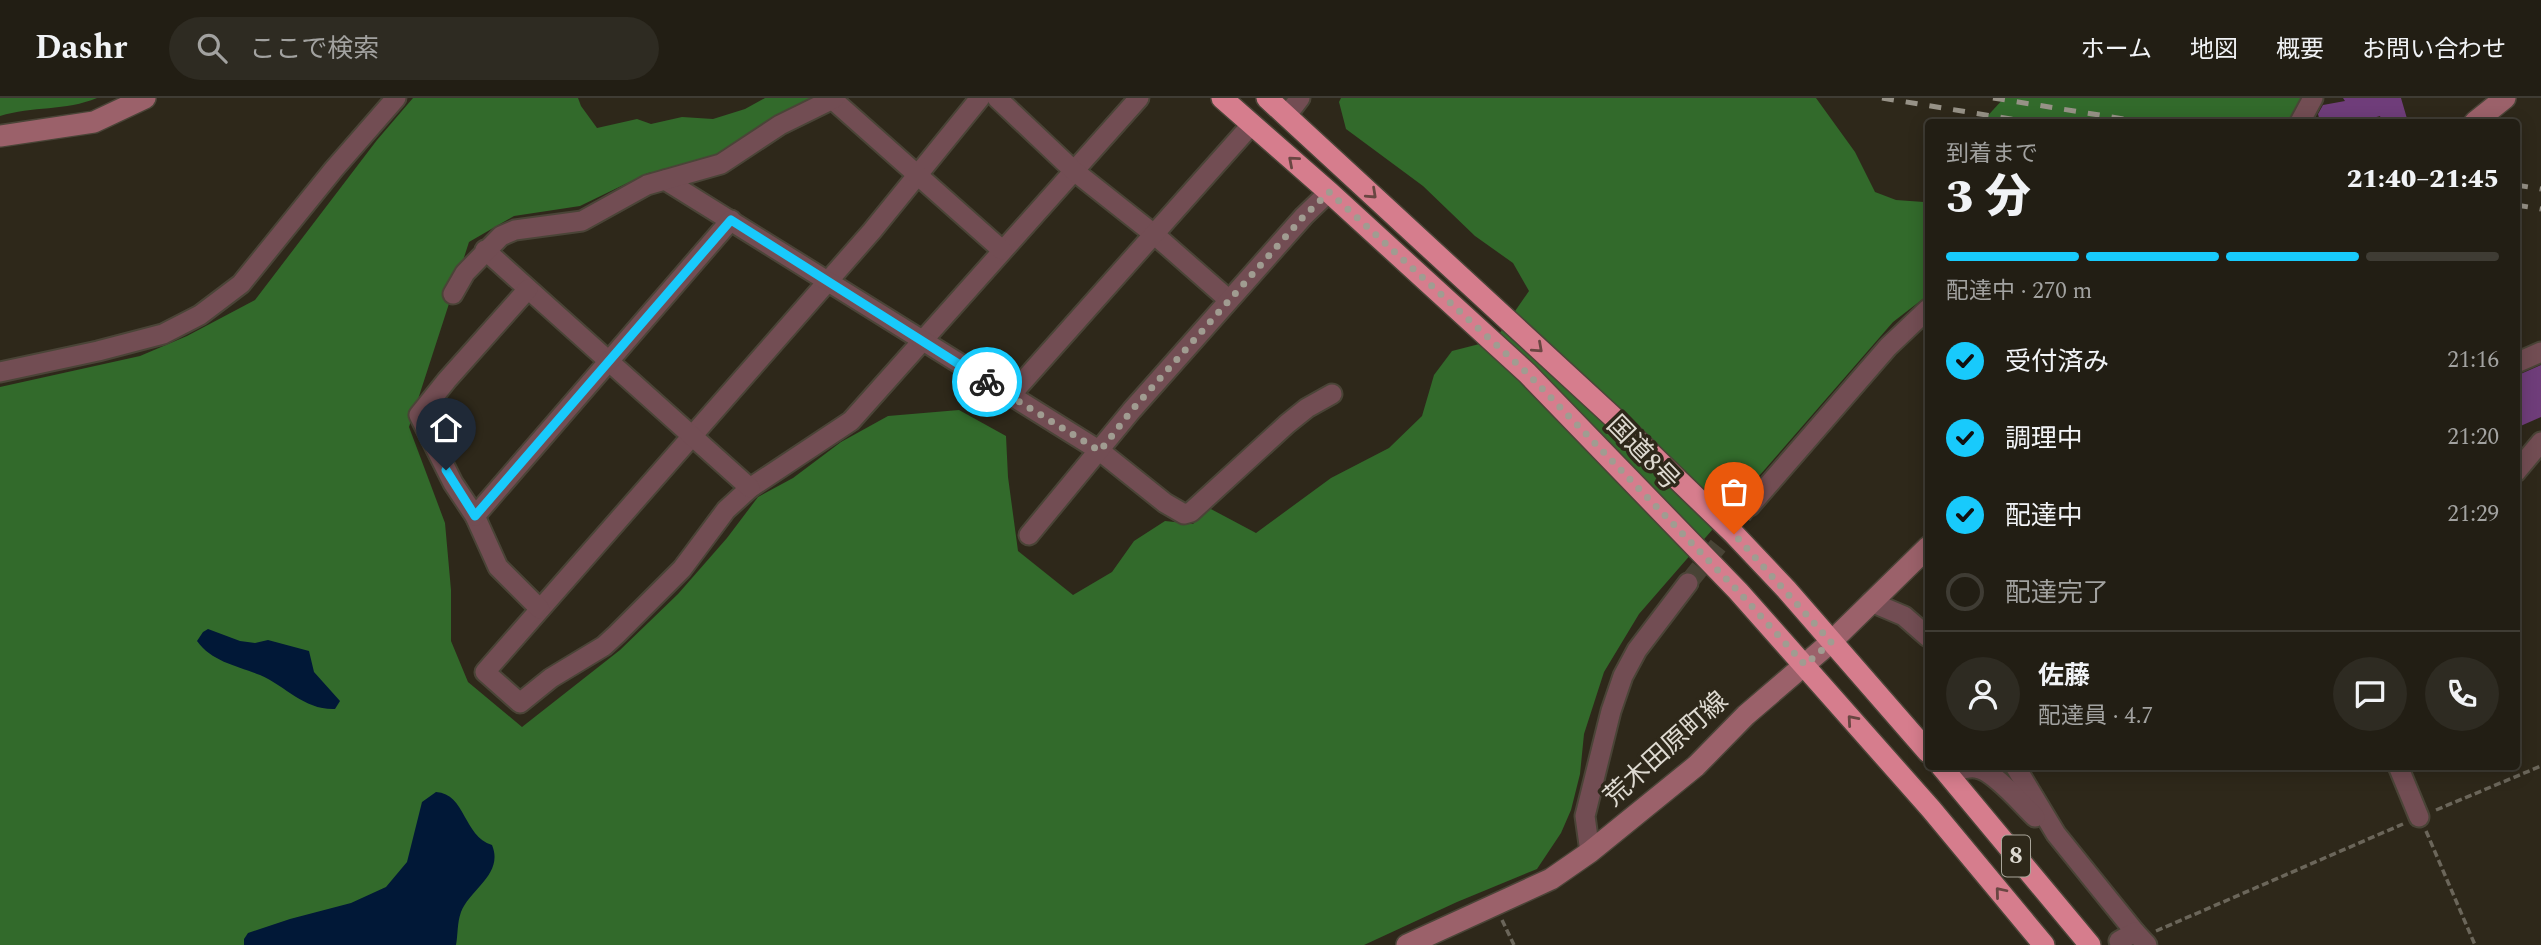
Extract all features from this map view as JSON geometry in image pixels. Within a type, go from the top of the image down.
[{"type":"highway","name":"国道8号","points":[[1222,98],[1527,373],[1738,591],[1805,665],[1931,809],[2044,945]]},
{"type":"highway","name":"国道8号","points":[[1267,98],[1294,106],[1734,534],[1925,749]]},
{"type":"highway","name":"8","points":[[1945,770],[2090,945]]},
{"type":"main road","points":[[0,136],[94,122],[145,98]]},
{"type":"main road","points":[[2479,119],[2505,98]]},
{"type":"main road","name":"荒木田原町線","points":[[1407,945],[1551,879],[1590,852],[1696,766],[1746,715],[1831,642],[1925,550]]},
{"type":"street","points":[[0,372],[163,334],[225,299],[242,284],[334,169],[396,98]]},
{"type":"street","points":[[980,98],[872,231],[485,671],[520,703],[551,678],[604,646],[625,627],[682,569],[726,510],[750,488],[851,421],[1139,98]]},
{"type":"street","points":[[997,98],[1073,170],[1155,235],[1229,300]]},
{"type":"street","points":[[2302,119],[2313,98]]},
{"type":"street","points":[[453,294],[465,273],[501,236],[515,230],[582,221],[647,185],[721,164],[780,125],[833,99],[916,176],[1002,250]]},
{"type":"street","points":[[1010,396],[1252,124]]},
{"type":"street","points":[[665,180],[1100,451],[1184,514],[1191,512],[1307,408],[1332,394]]},
{"type":"street","points":[[1029,535],[1132,410],[1304,216],[1329,192]]},
{"type":"street","points":[[475,516],[731,220]]},
{"type":"street","points":[[485,250],[750,488]]},
{"type":"street","points":[[528,289],[419,415],[448,474],[475,516],[498,567],[540,609]]},
{"type":"street","points":[[1751,506],[1888,347],[1925,312]]},
{"type":"street","points":[[2520,361],[2541,352]]},
{"type":"street","points":[[2520,467],[2541,442]]},
{"type":"street","points":[[1590,852],[1586,816],[1611,711],[1623,676],[1637,650],[1688,583]]},
{"type":"street","points":[[1871,601],[1904,616],[1925,634]]},
{"type":"street","points":[[1982,770],[1990,774],[2056,834]]},
{"type":"street","points":[[2017,770],[2056,834],[2136,939]]},
{"type":"street","points":[[2400,770],[2419,817]]},
{"type":"path","points":[[2136,939],[2541,766]]},
{"type":"path","points":[[2419,817],[2475,945]]},
{"type":"path","points":[[1495,906],[1514,945]]},
{"type":"green space","points":[[0,98],[97,98],[73,105],[0,116]]},
{"type":"green space","points":[[413,98],[578,98],[597,128],[637,119],[651,124],[682,117],[713,119],[745,109],[765,98],[821,98],[719,157],[690,166],[648,173],[580,206],[514,216],[469,242],[409,427],[445,523],[451,590],[451,641],[468,682],[522,727],[620,650],[678,594],[727,538],[758,497],[793,478],[841,442],[888,416],[959,410],[1006,436],[1008,477],[1018,551],[1073,595],[1112,572],[1134,541],[1165,521],[1193,524],[1209,508],[1256,533],[1331,478],[1389,448],[1422,416],[1434,375],[1452,351],[1495,340],[1529,291],[1513,263],[1475,236],[1423,186],[1346,129],[1339,102],[1341,98],[1816,98],[1855,152],[1875,192],[1896,200],[1925,200],[1925,297],[1893,322],[1639,614],[1604,672],[1584,734],[1580,774],[1571,810],[1561,833],[1537,869],[1364,945],[0,945],[0,387],[140,356],[187,336],[255,300],[377,140]]},
{"type":"green space","points":[[2004,98],[2303,98],[2293,119],[1985,119]]},
{"type":"water","points":[[208,629],[240,641],[255,643],[268,640],[309,651],[314,672],[340,701],[335,709],[314,706],[260,675],[218,659],[197,641]]},
{"type":"water","points":[[436,792],[446,794],[453,800],[475,833],[492,845],[494,855],[490,873],[461,912],[456,945],[244,945],[248,933],[351,903],[386,887],[407,862],[422,802]]},
{"type":"building","points":[[2343,98],[2401,98],[2407,119],[2381,119],[2380,116],[2370,119],[2319,119],[2318,114],[2323,105],[2345,101]]},
{"type":"building","points":[[2541,365],[2541,417],[2520,426],[2520,374]]},
{"type":"tunnel","points":[[1688,583],[1750,506]]},
{"type":"railway","points":[[1882,98],[2011,119]]},
{"type":"railway","points":[[1993,98],[2124,119]]},
{"type":"railway","points":[[2520,186],[2541,189]]},
{"type":"railway","points":[[2520,206],[2541,209]]},
{"type":"way so far","points":[[987,382],[1100,451],[1132,410],[1304,216],[1329,192],[1527,373],[1738,591],[1805,665],[1831,642],[1734,534]]},
{"type":"route","points":[[446,470],[475,516],[731,220],[987,382]]}]
